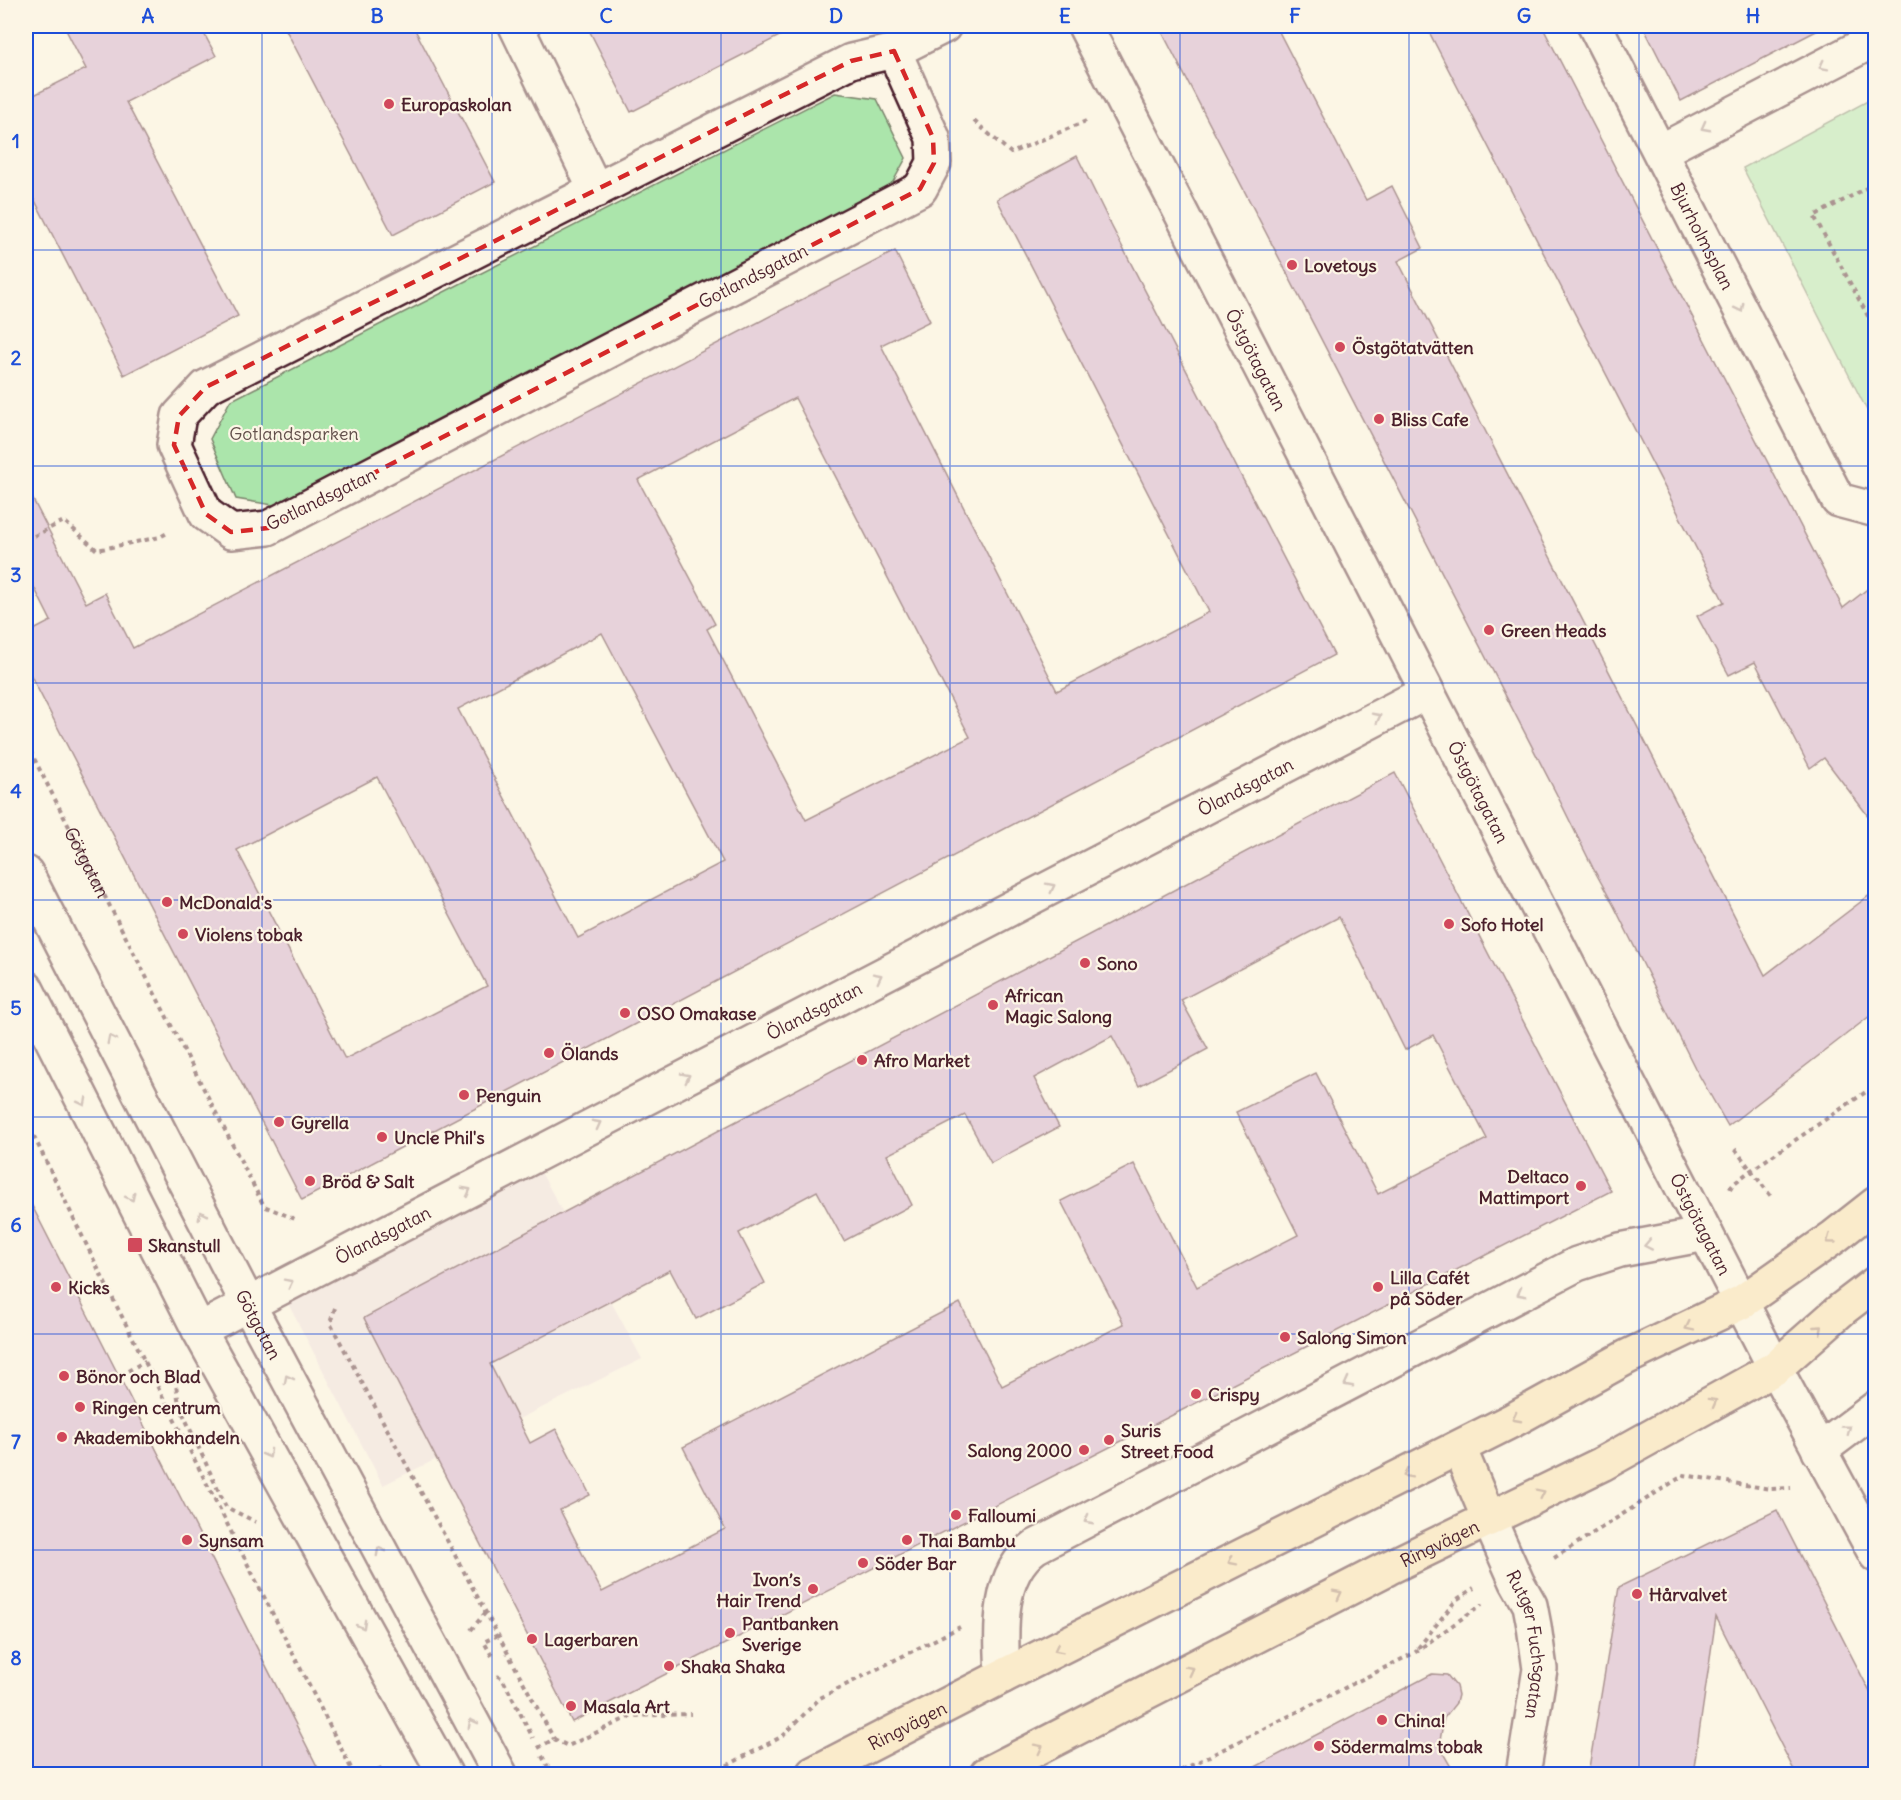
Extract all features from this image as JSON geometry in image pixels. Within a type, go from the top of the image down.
[{"type":"main road","name":"Ringvägen","points":[[813,1774],[1003,1676],[1459,1448],[1627,1357],[1742,1302],[1834,1237],[1875,1204]]},
{"type":"main road","name":"Ringvägen","points":[[987,1774],[1388,1568],[1602,1464],[1775,1368],[1875,1283]]},
{"type":"main road","points":[[1459,1448],[1489,1519]]},
{"type":"street","points":[[516,26],[596,191]]},
{"type":"street","name":"Gotlandsgatan","points":[[894,51],[933,138],[934,163],[921,189],[268,528],[231,532],[206,514],[174,445],[179,416],[206,387],[851,61],[894,51],[944,26]]},
{"type":"street","name":"Östgötagatan","points":[[1085,26],[1775,1368],[1875,1555]]},
{"type":"street","name":"Bjurholmsplan","points":[[1595,26],[1838,500],[1875,510]]},
{"type":"street","points":[[1661,151],[1875,39]]},
{"type":"street","name":"Ölandsgatan","points":[[200,1330],[1427,692]]},
{"type":"street","name":"Götgatan","points":[[26,873],[248,1304],[500,1774]]},
{"type":"street","points":[[26,988],[37,1038],[444,1774]]},
{"type":"street","points":[[1003,1676],[1001,1629],[1004,1605],[1011,1580],[1019,1563],[1026,1553],[1035,1547],[1577,1264],[1620,1250],[1706,1234]]},
{"type":"street","points":[[1819,1451],[1875,1408]]},
{"type":"street","name":"Rutger Fuchsgatan","points":[[1489,1519],[1517,1582],[1530,1605],[1540,1669],[1523,1774]]},
{"type":"path","points":[[1875,183],[1814,216],[1875,332]]},
{"type":"path","points":[[26,540],[64,521],[97,550],[111,547]]},
{"type":"path","name":"Götgatan","points":[[26,743],[264,1206],[295,1219]]},
{"type":"path","points":[[1706,1234],[1732,1185],[1875,1085]]},
{"type":"path","points":[[26,1120],[354,1774]]},
{"type":"path","points":[[1735,1149],[1773,1199]]},
{"type":"path","points":[[337,1301],[330,1323],[554,1739],[568,1746],[631,1716],[691,1714]]},
{"type":"path","points":[[128,1371],[145,1361]]},
{"type":"path","points":[[1174,1774],[1414,1653],[1469,1612],[1684,1475],[1770,1489],[1791,1488]]},
{"type":"path","points":[[26,1512],[32,1525]]},
{"type":"path","points":[[711,1774],[783,1736],[820,1698],[1004,1605]]},
{"type":"path","points":[[468,1634],[486,1612]]},
{"type":"path","points":[[492,1656],[484,1642],[498,1635]]},
{"type":"path","points":[[502,1678],[534,1740]]},
{"type":"path","points":[[538,1748],[554,1739]]},
{"type":"path","points":[[542,1756],[548,1767]]},
{"type":"path","points":[[379,1767],[382,1774]]},
{"type":"highlighted area","points":[[894,51],[933,138],[934,163],[920,189],[268,528],[231,532],[206,514],[174,445],[179,416],[206,387],[851,61]]},
{"type":"shaded area","points":[[535,1161],[642,1359],[383,1485],[282,1292]]},
{"type":"green space","name":"Gotlandsparken","points":[[835,93],[877,99],[906,158],[888,191],[279,506],[236,499],[210,439],[230,401]]},
{"type":"green space","points":[[1875,97],[1875,426],[1743,168]]},
{"type":"building","points":[[64,26],[200,26],[216,56],[126,102],[238,316],[124,375],[26,183],[26,99],[86,69]]},
{"type":"building","name":"Europaskolan","points":[[284,26],[413,26],[495,182],[393,235]]},
{"type":"building","points":[[587,26],[799,26],[631,112]]},
{"type":"building","points":[[1159,26],[1276,26],[1366,200],[1392,186],[1423,248],[1398,261],[1765,975],[1875,891],[1875,1012],[1728,1126],[1695,1068],[1556,793]]},
{"type":"building","points":[[1426,26],[1542,26],[1843,608],[1875,583],[1875,825],[1824,758],[1810,768],[1755,662],[1729,675],[1697,616],[1724,602]]},
{"type":"building","points":[[1643,26],[1826,26],[1681,101]]},
{"type":"building","points":[[1077,156],[1334,655],[302,1200],[26,666],[26,634],[51,621],[26,571],[26,486],[86,603],[105,593],[133,648],[895,251],[930,321],[881,345],[1057,691],[1209,612],[997,199]],"holes":[[[795,398],[970,737],[806,820],[707,629],[715,624],[638,480]],[[602,633],[723,862],[578,938],[458,709]],[[377,777],[487,986],[345,1059],[237,850]]]},
{"type":"building","points":[[1395,773],[1611,1191],[572,1722],[364,1318]],"holes":[[[1339,917],[1405,1050],[1433,1035],[1487,1139],[1378,1194],[1316,1073],[1236,1112],[1298,1235],[1197,1287],[1134,1164],[1061,1201],[1124,1324],[1002,1386],[960,1303],[683,1447],[725,1529],[602,1592],[560,1510],[590,1495],[556,1429],[530,1443],[490,1364],[670,1270],[696,1319],[765,1283],[739,1233],[817,1191],[844,1241],[912,1205],[887,1155],[965,1115],[991,1163],[1059,1127],[1034,1078],[1112,1036],[1139,1086],[1208,1049],[1181,1000]]]},
{"type":"building","name":"Ringen centrum","points":[[26,1194],[90,1319],[321,1774],[26,1774]]},
{"type":"building","points":[[1777,1510],[1875,1702],[1875,1774],[1796,1774],[1716,1617],[1693,1774],[1588,1774],[1619,1587]]},
{"type":"building","points":[[1432,1674],[1447,1675],[1456,1686],[1458,1695],[1456,1703],[1444,1718],[1439,1746],[1455,1774],[1242,1774]]},
{"type":"place","name":"Europaskolan","points":[[389,104]]},
{"type":"place","name":"Lovetoys","points":[[1292,265]]},
{"type":"place","name":"Östgötatvätten","points":[[1340,347]]},
{"type":"place","name":"Bliss Cafe","points":[[1379,419]]},
{"type":"place","name":"Green Heads","points":[[1489,630]]},
{"type":"place","name":"McDonald's","points":[[167,902]]},
{"type":"place","name":"Sofo Hotel","points":[[1449,924]]},
{"type":"place","name":"Violens tobak","points":[[183,934]]},
{"type":"place","name":"Sono","points":[[1085,963]]},
{"type":"place","name":"African Magic Salong","points":[[993,1005]]},
{"type":"place","name":"OSO Omakase","points":[[625,1013]]},
{"type":"place","name":"Ölands","points":[[549,1053]]},
{"type":"place","name":"Afro Market","points":[[862,1060]]},
{"type":"place","name":"Penguin","points":[[464,1095]]},
{"type":"place","name":"Gyrella","points":[[279,1122]]},
{"type":"place","name":"Uncle Phil's","points":[[382,1137]]},
{"type":"place","name":"Bröd & Salt","points":[[310,1181]]},
{"type":"place","name":"Deltaco Mattimport","points":[[1581,1186]]},
{"type":"place","name":"Skanstull","points":[[135,1245]]},
{"type":"place","name":"Kicks","points":[[56,1287]]},
{"type":"place","name":"Lilla Cafét på Söder","points":[[1378,1287]]},
{"type":"place","name":"Salong Simon","points":[[1285,1337]]},
{"type":"place","name":"Bönor och Blad","points":[[64,1376]]},
{"type":"place","name":"Crispy","points":[[1196,1394]]},
{"type":"place","name":"Ringen centrum","points":[[80,1407]]},
{"type":"place","name":"Akademibokhandeln","points":[[62,1437]]},
{"type":"place","name":"Suris Street Food","points":[[1109,1440]]},
{"type":"place","name":"Salong 2000","points":[[1084,1450]]},
{"type":"place","name":"Falloumi","points":[[956,1515]]},
{"type":"place","name":"Synsam","points":[[187,1540]]},
{"type":"place","name":"Thai Bambu","points":[[907,1540]]},
{"type":"place","name":"Söder Bar","points":[[863,1563]]},
{"type":"place","name":"Ivon’s Hair Trend","points":[[813,1589]]},
{"type":"place","name":"Hårvalvet","points":[[1637,1594]]},
{"type":"place","name":"Pantbanken Sverige","points":[[730,1633]]},
{"type":"place","name":"Lagerbaren","points":[[532,1639]]},
{"type":"place","name":"Shaka Shaka","points":[[669,1666]]},
{"type":"place","name":"Masala Art","points":[[571,1706]]},
{"type":"place","name":"China!","points":[[1382,1720]]},
{"type":"place","name":"Södermalms tobak","points":[[1319,1746]]}]
